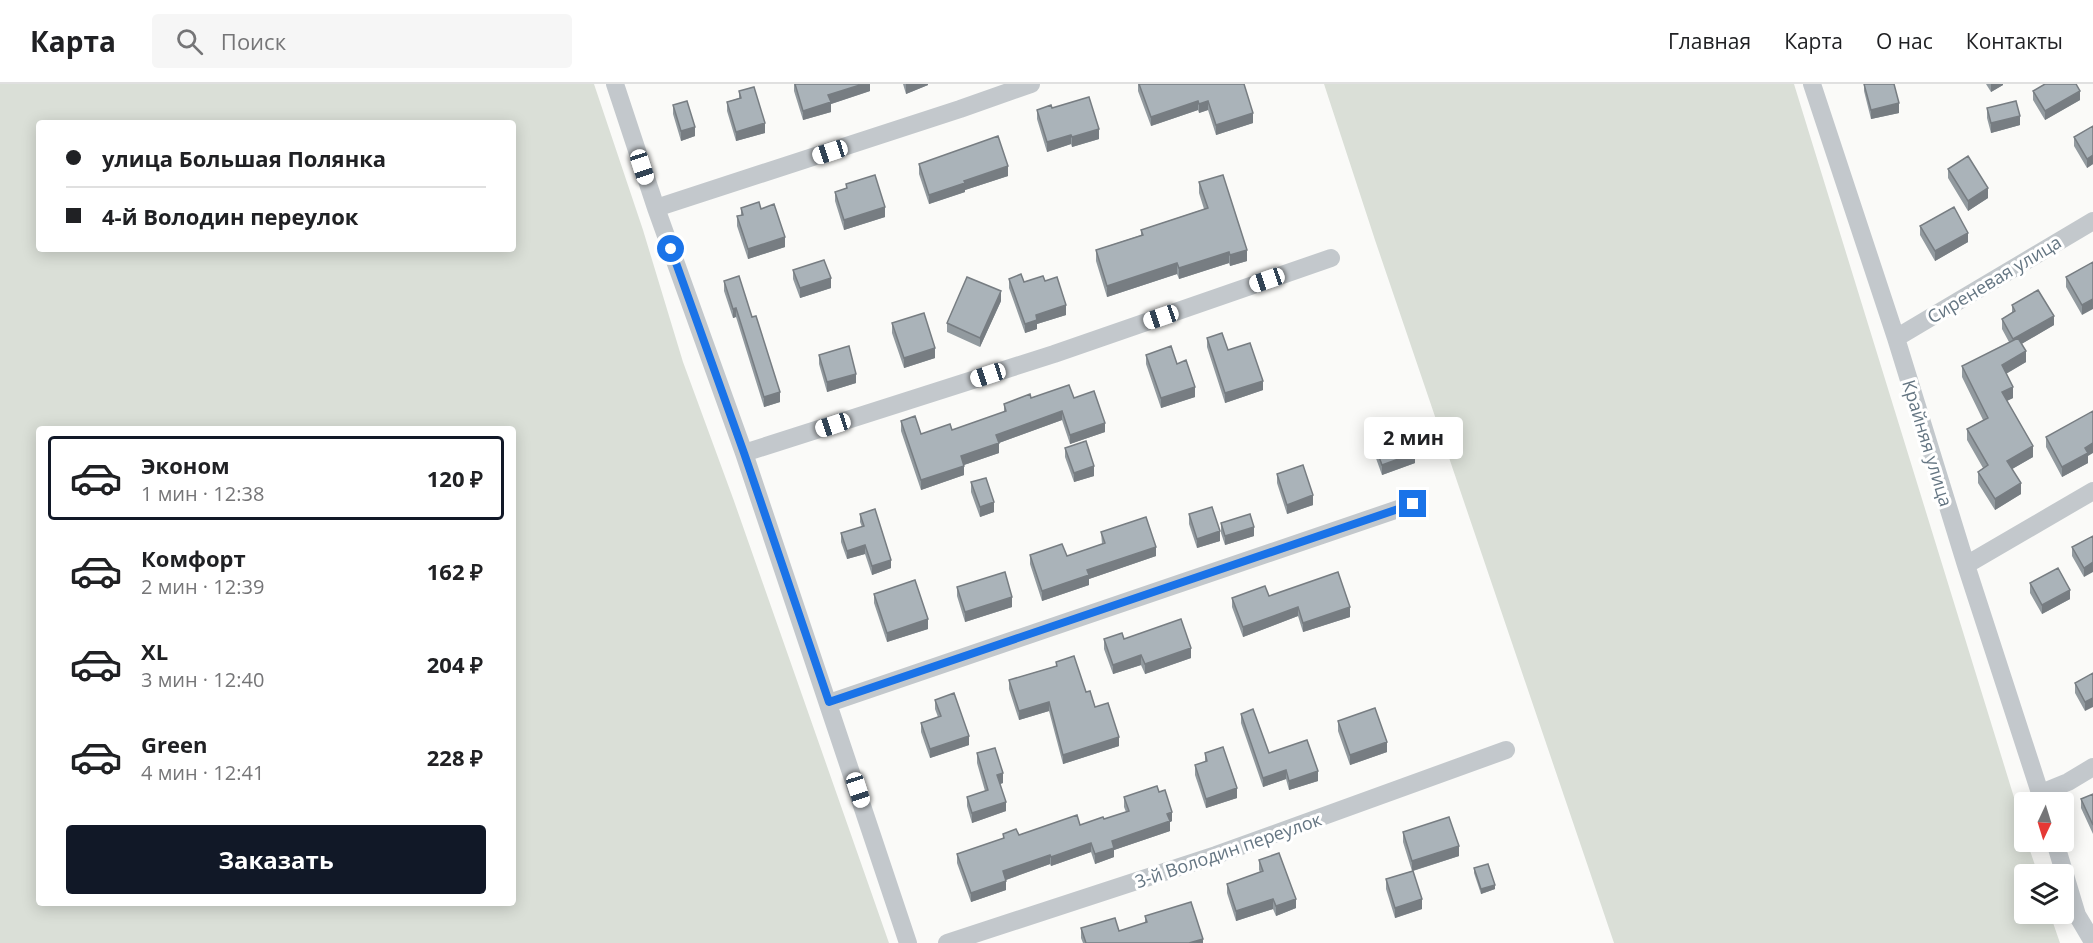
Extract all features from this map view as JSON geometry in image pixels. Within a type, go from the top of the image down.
[{"type":"street","points":[[615,84],[656,208],[744,453],[829,702],[908,943]]},
{"type":"street","points":[[656,208],[1031,84]]},
{"type":"street","name":"Крайняя улица","points":[[1812,84],[1896,338],[1966,565],[2040,792]]},
{"type":"street","name":"Сиреневая улица","points":[[1896,338],[2093,221]]},
{"type":"street","points":[[744,453],[1054,354],[1331,258]]},
{"type":"street","points":[[1966,565],[2093,491]]},
{"type":"street","points":[[829,702],[1413,504]]},
{"type":"street","name":"3-й Володин переулок","points":[[947,943],[1216,855],[1506,750]]},
{"type":"street","points":[[2052,792],[2093,767]]},
{"type":"street","points":[[2058,852],[2077,915],[2093,942]]},
{"type":"shaded area","points":[[0,84],[594,84],[643,230],[683,362],[889,943],[0,943]]},
{"type":"shaded area","points":[[1324,84],[1794,84],[2014,797],[2014,852],[2030,852],[2035,864],[2014,864],[2014,924],[2053,924],[2060,943],[1614,943]]},
{"type":"building","points":[[795,84],[863,84],[828,95],[831,102],[803,111]]},
{"type":"building","points":[[1139,84],[1244,84],[1253,113],[1216,125],[1208,101],[1199,104],[1198,101],[1151,117]]},
{"type":"building","points":[[1864,84],[1894,84],[1899,103],[1871,110]]},
{"type":"building","points":[[2045,84],[2076,84],[2080,91],[2045,111],[2033,91]]},
{"type":"building","points":[[754,87],[765,123],[736,132],[727,102],[741,98],[739,91]]},
{"type":"building","points":[[1089,97],[1099,129],[1047,142],[1037,110]]},
{"type":"building","points":[[687,101],[695,127],[681,131],[673,105]]},
{"type":"building","points":[[2016,101],[2020,116],[1991,123],[1987,108]]},
{"type":"building","points":[[2093,126],[2093,155],[2087,159],[2074,137]]},
{"type":"building","points":[[998,136],[1008,166],[929,195],[919,164]]},
{"type":"building","points":[[1968,156],[1988,188],[1968,201],[1948,169]]},
{"type":"building","points":[[875,175],[885,207],[844,220],[835,192],[847,188],[846,184]]},
{"type":"building","points":[[1223,175],[1247,250],[1230,255],[1229,252],[1179,268],[1177,263],[1107,286],[1096,250],[1143,235],[1141,230],[1208,208],[1199,182]]},
{"type":"building","points":[[759,202],[761,209],[774,204],[785,237],[748,249],[737,216],[743,215],[741,208]]},
{"type":"building","points":[[1954,207],[1968,233],[1935,251],[1920,226]]},
{"type":"building","points":[[824,260],[831,278],[800,288],[793,270]]},
{"type":"building","points":[[2093,262],[2093,299],[2082,305],[2066,277]]},
{"type":"building","points":[[1021,274],[1024,282],[1043,276],[1045,281],[1057,277],[1066,305],[1036,315],[1037,320],[1025,324],[1009,279]]},
{"type":"building","points":[[739,276],[752,317],[756,316],[780,392],[764,397],[736,308],[733,309],[724,281]]},
{"type":"building","points":[[967,277],[1001,291],[980,338],[947,323]]},
{"type":"building","points":[[2038,290],[2054,316],[2013,339],[2002,319],[2015,311],[2012,305]]},
{"type":"building","points":[[924,313],[935,348],[904,358],[892,323]]},
{"type":"building","points":[[1222,333],[1228,350],[1250,343],[1263,381],[1225,393],[1207,338]]},
{"type":"building","points":[[2018,338],[2026,351],[2002,365],[2013,387],[2002,392],[2033,446],[2007,461],[2021,483],[1995,499],[1978,472],[1988,465],[1967,429],[1988,418],[1962,366]]},
{"type":"building","points":[[849,346],[856,374],[827,382],[819,355]]},
{"type":"building","points":[[1171,346],[1177,364],[1186,360],[1195,387],[1161,398],[1146,355]]},
{"type":"building","points":[[1069,385],[1074,398],[1094,391],[1105,423],[1070,435],[1062,411],[996,435],[999,443],[961,456],[964,466],[921,480],[901,421],[915,416],[921,434],[950,424],[952,430],[1006,411],[1004,404],[1030,394],[1031,398]]},
{"type":"building","points":[[2093,411],[2093,443],[2085,448],[2088,453],[2062,467],[2046,437]]},
{"type":"building","points":[[1402,418],[1415,453],[1382,465],[1369,430]]},
{"type":"building","points":[[1086,441],[1094,466],[1074,473],[1065,448]]},
{"type":"building","points":[[1303,465],[1313,495],[1287,505],[1277,474]]},
{"type":"building","points":[[986,478],[994,502],[980,507],[971,482]]},
{"type":"building","points":[[1212,507],[1220,531],[1197,539],[1189,514]]},
{"type":"building","points":[[875,509],[891,560],[872,566],[865,545],[847,551],[841,533],[864,526],[860,514]]},
{"type":"building","points":[[1250,514],[1254,527],[1225,536],[1221,523]]},
{"type":"building","points":[[1146,517],[1156,547],[1087,570],[1089,575],[1042,591],[1030,555],[1062,544],[1067,556],[1105,543],[1101,532]]},
{"type":"building","points":[[2093,536],[2093,562],[2084,568],[2072,547]]},
{"type":"building","points":[[2058,568],[2070,590],[2042,605],[2030,583]]},
{"type":"building","points":[[1005,572],[1012,597],[965,612],[957,587]]},
{"type":"building","points":[[1338,572],[1350,607],[1303,623],[1298,607],[1243,627],[1232,598],[1265,586],[1269,596]]},
{"type":"building","points":[[915,580],[928,619],[887,633],[874,594]]},
{"type":"building","points":[[1181,619],[1191,648],[1145,664],[1141,655],[1113,665],[1104,639],[1122,633],[1124,639]]},
{"type":"building","points":[[1074,656],[1086,692],[1090,691],[1095,707],[1108,703],[1119,737],[1063,755],[1049,702],[1019,711],[1009,680],[1057,666],[1056,662]]},
{"type":"building","points":[[2093,673],[2093,698],[2085,702],[2075,683]]},
{"type":"building","points":[[954,693],[969,736],[930,749],[921,723],[941,716],[935,700]]},
{"type":"building","points":[[1375,708],[1387,742],[1350,755],[1338,721]]},
{"type":"building","points":[[1253,709],[1269,753],[1307,740],[1318,771],[1289,781],[1286,770],[1263,778],[1241,714]]},
{"type":"building","points":[[1223,747],[1237,788],[1206,799],[1195,765],[1207,761],[1205,753]]},
{"type":"building","points":[[995,748],[1003,773],[997,775],[1006,802],[972,813],[967,797],[988,790],[977,753]]},
{"type":"building","points":[[1157,786],[1159,792],[1165,790],[1172,812],[1167,814],[1170,821],[1112,841],[1114,848],[1095,854],[1091,843],[1003,871],[1006,881],[971,893],[957,854],[1004,838],[1003,834],[1016,829],[1019,835],[1077,815],[1080,825],[1129,811],[1124,797]]},
{"type":"building","points":[[2093,794],[2093,825],[2081,799]]},
{"type":"building","points":[[1449,817],[1459,846],[1412,861],[1403,832]]},
{"type":"building","points":[[1279,853],[1296,899],[1276,906],[1273,899],[1236,911],[1227,884],[1263,871],[1259,860]]},
{"type":"building","points":[[1488,864],[1495,885],[1481,889],[1474,868]]},
{"type":"building","points":[[1413,871],[1422,899],[1395,908],[1386,879]]},
{"type":"building","points":[[1191,902],[1203,939],[1189,943],[1086,943],[1081,928],[1115,918],[1119,931],[1147,922],[1145,916]]},
{"type":"route","points":[[671,249],[829,702],[1413,504]]}]
